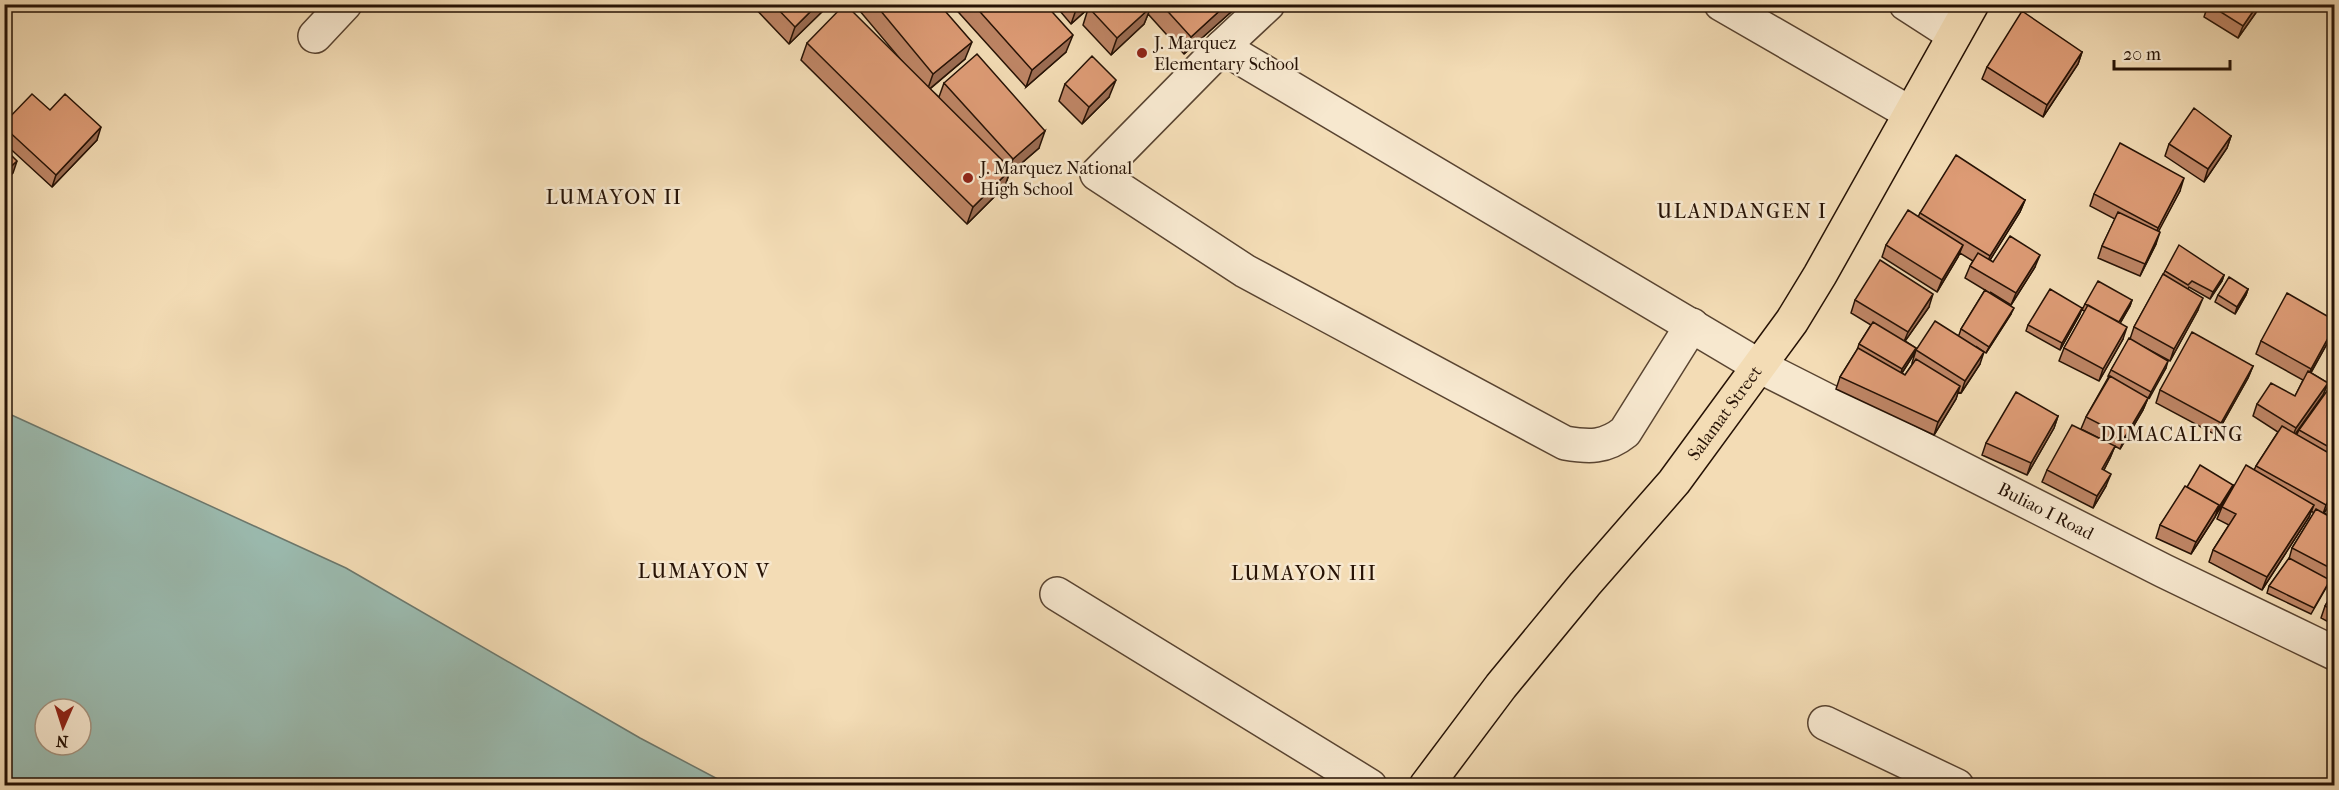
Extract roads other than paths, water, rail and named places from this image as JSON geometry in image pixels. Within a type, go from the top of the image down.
[{"type":"main road","name":"Salamat Street","points":[[1426,786],[1539,640],[1674,482],[1759,366],[1820,275],[1972,4]]},
{"type":"street","points":[[315,36],[345,4]]},
{"type":"street","points":[[1268,4],[1222,47],[1097,174],[1245,271],[1565,443],[1589,447],[1611,443],[1625,432],[1692,325]]},
{"type":"street","points":[[1721,4],[1910,113]]},
{"type":"street","points":[[1906,4],[1954,35]]},
{"type":"street","name":"Buliao I Road","points":[[1222,47],[1759,366],[2164,571],[2334,653]]},
{"type":"street","points":[[1057,594],[1370,786]]},
{"type":"street","points":[[1825,723],[1957,786]]},
{"type":"water","points":[[5,412],[346,568],[640,738],[729,785],[5,785]]},
{"type":"place","name":"J. Marquez Elementary School","points":[[1142,53]]},
{"type":"place","name":"J. Marquez National High School","points":[[968,178]]},
{"type":"district","name":"LUMAYON II","points":[[614,197]]},
{"type":"district","name":"ULANDANGEN I","points":[[1742,211]]},
{"type":"district","name":"DIMACALING","points":[[2172,434]]},
{"type":"district","name":"LUMAYON V","points":[[704,571]]},
{"type":"district","name":"LUMAYON III","points":[[1304,573]]}]
